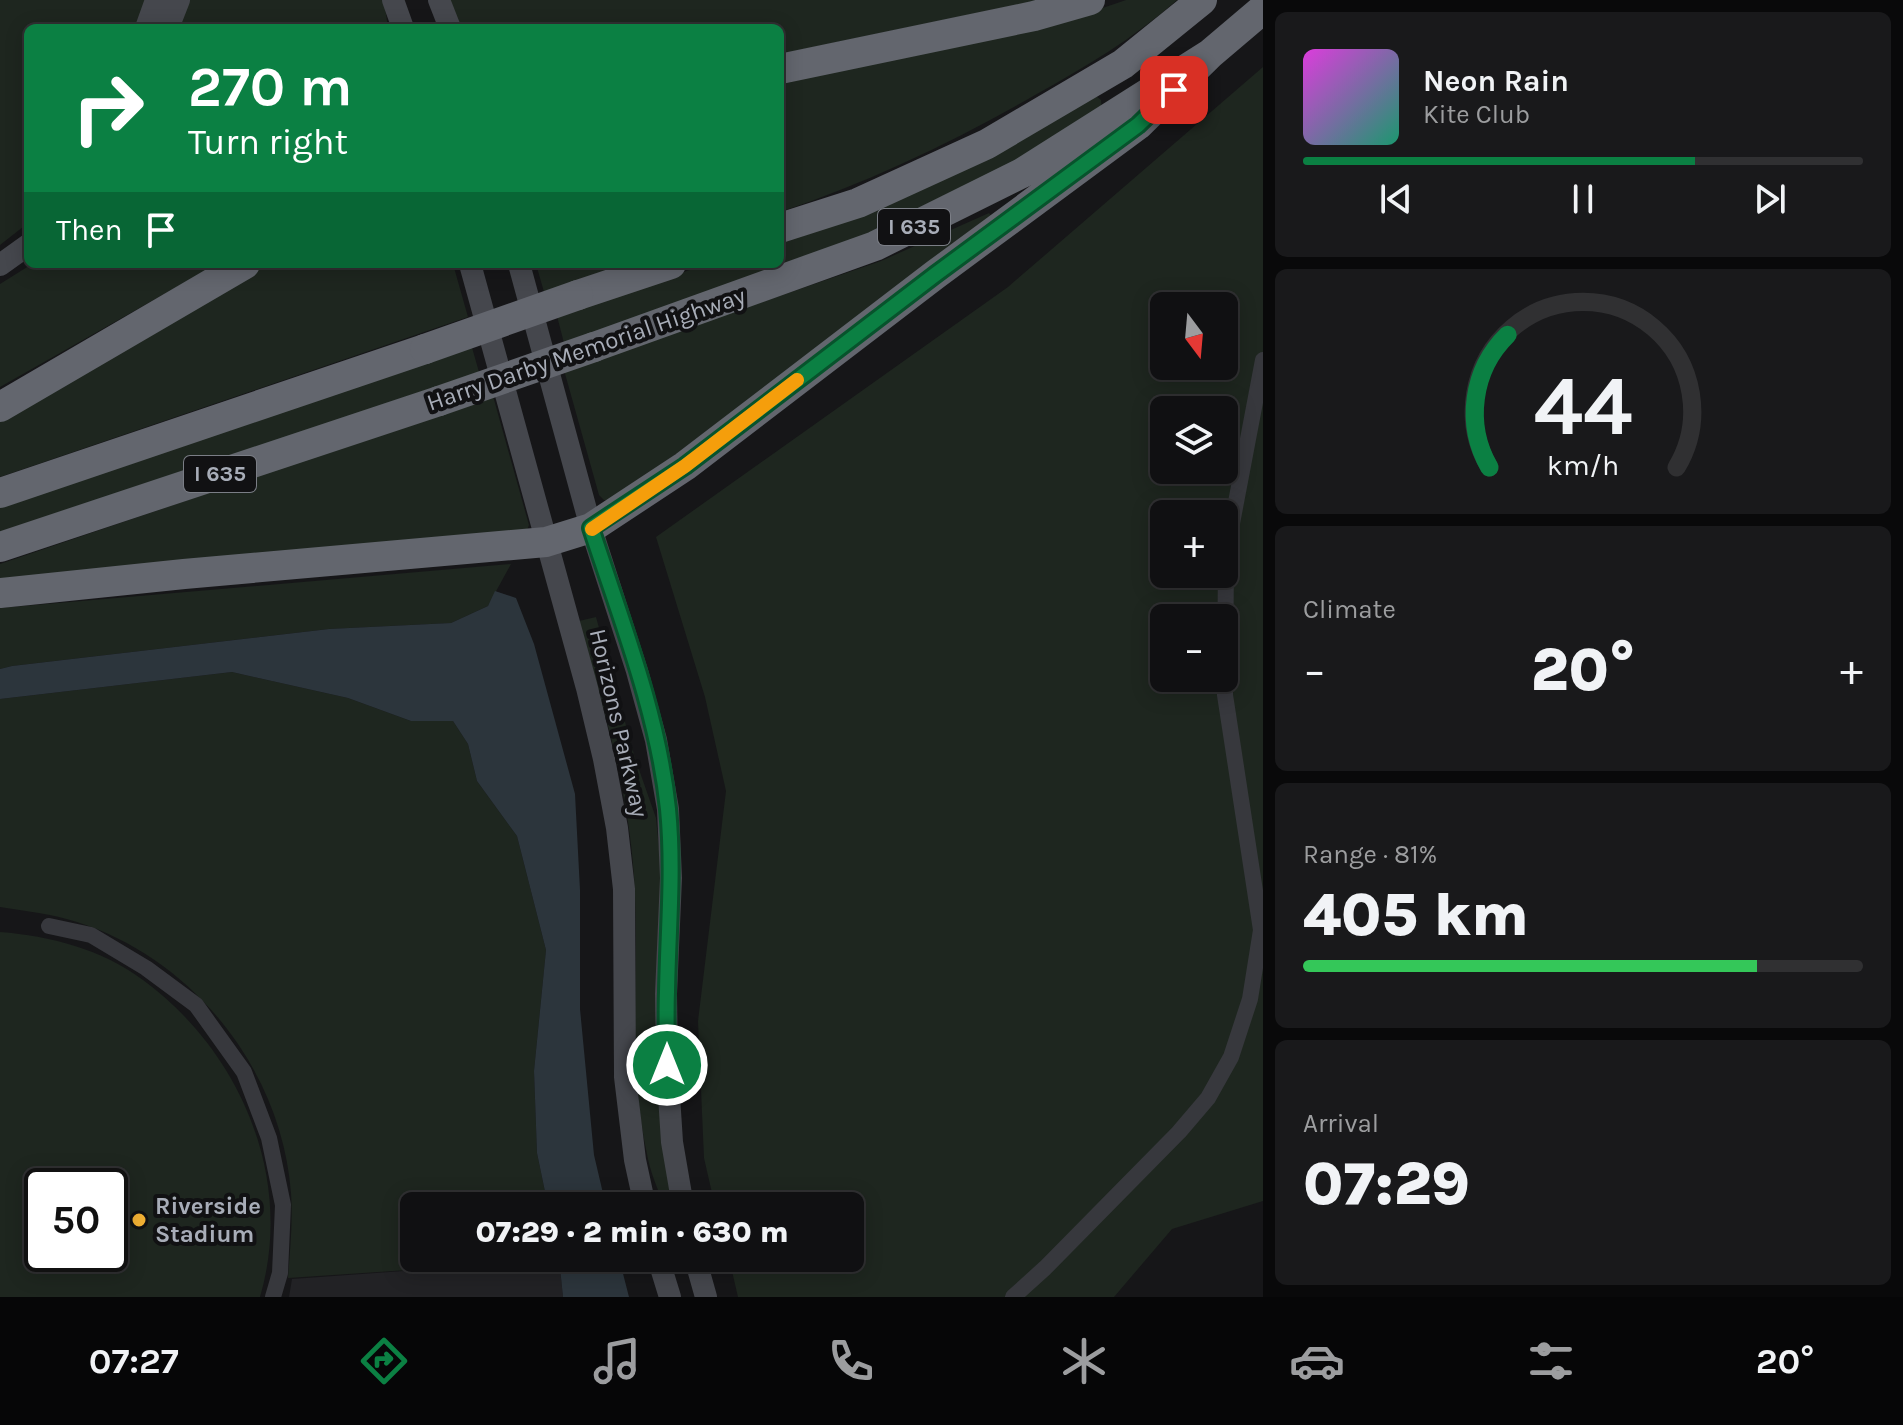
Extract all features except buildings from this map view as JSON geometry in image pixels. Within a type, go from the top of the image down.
[{"type":"highway","points":[[784,68],[1034,16],[1090,0]]},
{"type":"highway","name":"I 635","points":[[784,227],[858,203],[987,144],[1123,64],[1202,0]]},
{"type":"highway","name":"Harry Darby Memorial Highway","points":[[0,547],[439,401],[875,246],[1022,173],[1210,54],[1263,9]]},
{"type":"highway","points":[[0,593],[546,542],[591,528],[685,466],[936,274],[1138,125],[1210,54]]},
{"type":"highway","points":[[0,407],[238,268]]},
{"type":"highway","name":"I 635","points":[[0,493],[659,268]]},
{"type":"main road","points":[[147,24],[156,0]]},
{"type":"main road","points":[[170,24],[179,0]]},
{"type":"main road","points":[[393,0],[402,24]]},
{"type":"main road","points":[[439,0],[448,24]]},
{"type":"main road","points":[[0,265],[24,248]]},
{"type":"main road","name":"Horizons Parkway","points":[[471,268],[587,688],[617,828],[624,889],[625,1077],[642,1192]]},
{"type":"main road","name":"Horizons Parkway","points":[[520,268],[591,528],[656,740],[668,809],[671,878],[666,994],[667,1065],[672,1142],[681,1192]]},
{"type":"main road","points":[[662,1272],[670,1297]]},
{"type":"main road","points":[[699,1272],[706,1297]]},
{"type":"street","points":[[1013,1297],[1179,1132],[1208,1098],[1231,1057],[1250,999],[1261,930],[1225,695],[1226,555],[1263,360]]},
{"type":"street","points":[[49,926],[91,935],[146,968],[196,1005],[244,1072],[269,1138],[283,1205],[280,1273],[273,1297]]},
{"type":"shaded area","points":[[0,0],[146,0],[137,24],[24,24],[24,226],[0,245]]},
{"type":"shaded area","points":[[187,0],[384,0],[387,24],[178,24]]},
{"type":"shaded area","points":[[448,0],[1040,0],[784,53],[784,24],[456,24]]},
{"type":"shaded area","points":[[1126,0],[1177,0],[1144,27],[1090,63],[973,129],[878,174],[784,211],[784,80],[1085,14]]},
{"type":"shaded area","points":[[1263,67],[1263,1201],[1172,1229],[1114,1297],[738,1297],[732,1272],[864,1272],[864,1192],[712,1192],[704,1158],[698,1021],[726,791],[705,697],[656,537],[1008,287]]},
{"type":"shaded area","points":[[1096,96],[1101,100],[1102,113],[914,219],[784,265],[784,237]]},
{"type":"shaded area","points":[[989,213],[993,218],[613,501],[604,500],[599,495],[564,370],[881,261]]},
{"type":"shaded area","points":[[26,268],[210,268],[0,387],[0,284]]},
{"type":"shaded area","points":[[260,268],[454,268],[468,317],[0,477],[0,417]]},
{"type":"shaded area","points":[[537,268],[614,268],[544,292]]},
{"type":"shaded area","points":[[695,268],[776,268],[564,343],[557,316]]},
{"type":"shaded area","points":[[471,344],[479,372],[0,535],[0,506]]},
{"type":"shaded area","points":[[493,396],[529,525],[527,530],[0,582],[0,564]]},
{"type":"shaded area","points":[[511,564],[488,606],[451,623],[329,629],[0,669],[0,608]]},
{"type":"shaded area","points":[[495,591],[516,598],[534,644],[575,794],[580,890],[580,1009],[594,1155],[603,1192],[545,1192],[537,1153],[534,1071],[546,950],[517,836],[477,781],[468,744],[453,721],[411,721],[348,698],[232,672],[0,699],[0,669],[12,666],[329,629],[451,623],[488,606]]},
{"type":"shaded area","points":[[596,617],[635,758],[656,818],[662,879],[676,1192],[659,1192],[650,1167],[641,1120],[637,1085],[631,843],[613,747],[579,621]]},
{"type":"shaded area","points":[[232,672],[348,698],[411,721],[453,721],[468,744],[477,781],[517,836],[546,950],[534,1071],[537,1153],[545,1192],[400,1192],[400,1271],[288,1278],[292,1204],[284,1148],[270,1104],[250,1063],[224,1026],[194,992],[159,963],[119,939],[68,919],[0,907],[0,699]]},
{"type":"shaded area","points":[[0,932],[75,946],[127,969],[177,1009],[207,1043],[232,1080],[251,1120],[264,1163],[270,1207],[269,1252],[260,1297],[0,1297]]},
{"type":"shaded area","points":[[400,1271],[560,1272],[563,1297],[289,1297],[292,1279]]},
{"type":"shaded area","points":[[560,1272],[623,1272],[629,1297],[563,1297]]},
{"type":"slow traffic","points":[[592,529],[685,466],[797,380]]},
{"type":"place","name":"Riverside Stadium","points":[[139,1220]]},
{"type":"route","points":[[667,1065],[666,994],[671,878],[668,809],[656,740],[591,528],[685,466],[936,274],[1138,125],[1174,90]]}]
